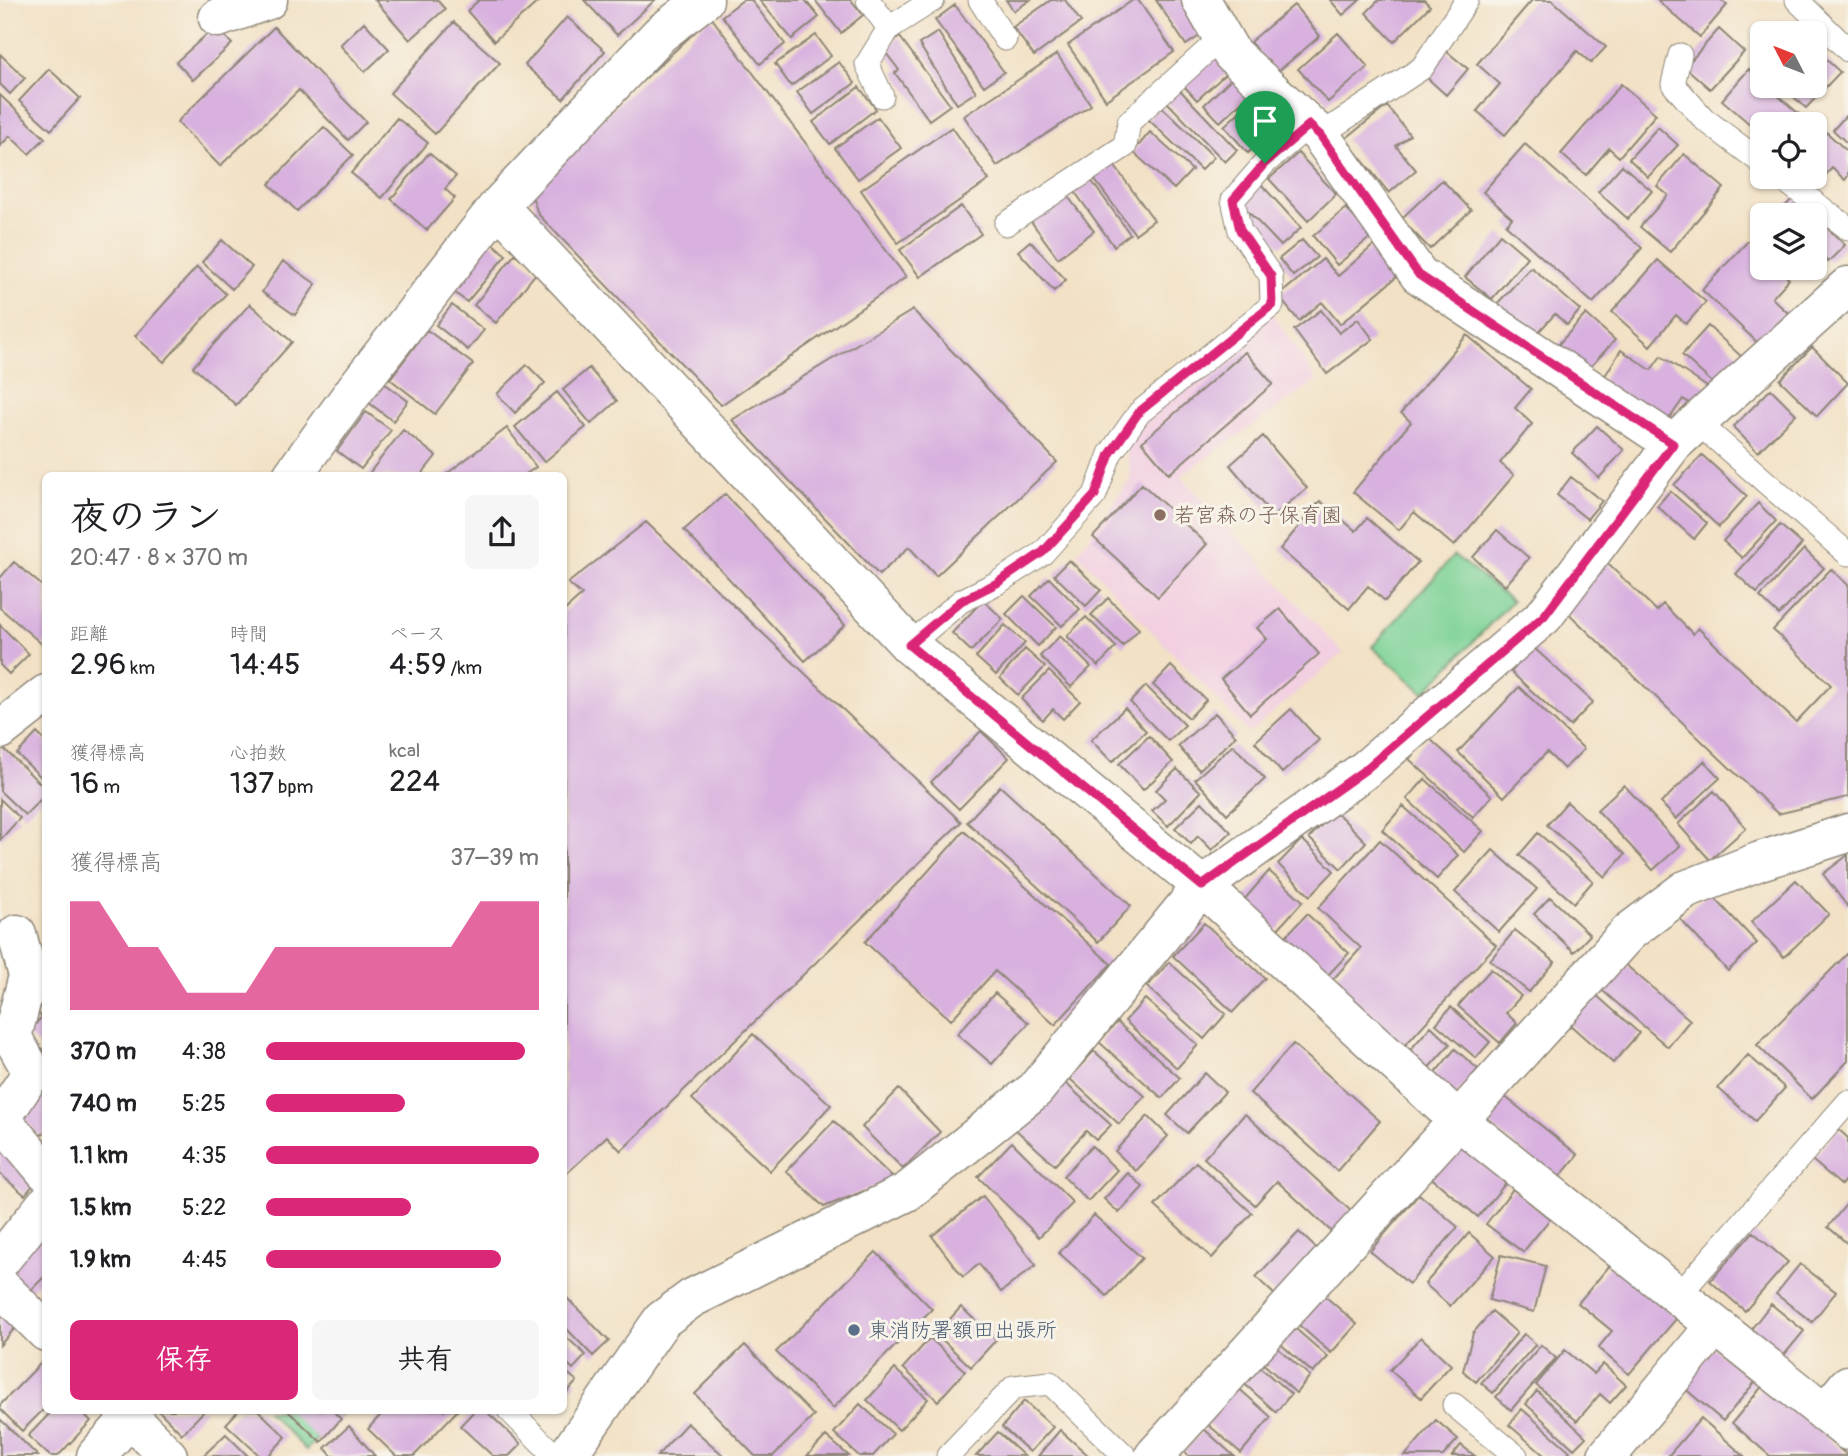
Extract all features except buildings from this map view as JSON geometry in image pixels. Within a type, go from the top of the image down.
[{"type":"street","points":[[218,18],[268,0]]},
{"type":"street","points":[[1201,0],[1232,54],[1314,130],[1419,275],[1685,433]]},
{"type":"street","points":[[295,472],[357,387],[498,206],[660,34],[695,3]]},
{"type":"street","points":[[498,206],[909,645],[1202,886],[1459,1121],[1715,1326],[1840,1410]]},
{"type":"street","points":[[567,1456],[662,1320],[692,1298],[907,1192],[1035,1090],[1202,886],[1366,769],[1544,616],[1685,433],[1848,286]]},
{"type":"street","points":[[3,723],[42,697]]},
{"type":"street","points":[[1154,1456],[1629,932],[1685,890],[1760,861],[1848,833]]},
{"type":"street","points":[[18,934],[28,976],[12,1037],[32,1072],[1,1119],[42,1167]]},
{"type":"street","points":[[0,1261],[42,1208]]},
{"type":"street","points":[[0,1286],[42,1328]]},
{"type":"street","points":[[1607,1456],[1715,1326]]},
{"type":"street","points":[[96,1456],[127,1414],[168,1456]]},
{"type":"lane","points":[[868,0],[889,28]]},
{"type":"lane","points":[[882,96],[867,65],[889,28],[933,0]]},
{"type":"lane","points":[[980,0],[1005,39]]},
{"type":"lane","points":[[909,645],[961,601],[997,583],[1043,552],[1095,495],[1110,454],[1139,412],[1272,305],[1271,276],[1240,230],[1233,200],[1265,163],[1314,130],[1422,68],[1467,0]]},
{"type":"lane","points":[[1797,0],[1848,50]]},
{"type":"lane","points":[[1006,225],[1125,146],[1129,122],[1222,37]]},
{"type":"lane","points":[[1680,55],[1673,84],[1704,119],[1750,154]]},
{"type":"lane","points":[[1796,189],[1848,228]]},
{"type":"lane","points":[[1685,433],[1848,554]]},
{"type":"lane","points":[[1678,1296],[1848,1102]]},
{"type":"lane","points":[[948,1456],[1014,1387],[1050,1383],[1125,1456]]},
{"type":"lane","points":[[1454,1405],[1516,1456]]},
{"type":"lane","points":[[513,1414],[555,1456]]},
{"type":"shaded area","name":"若宮森の子保育園","points":[[1272,313],[1317,380],[1181,476],[1343,653],[1249,733],[1077,553],[1131,478],[1125,438]]},
{"type":"green space","points":[[1454,555],[1512,601],[1424,693],[1372,647]]},
{"type":"green space","points":[[270,1414],[342,1414],[306,1450]]},
{"type":"place","name":"若宮森の子保育園","points":[[1160,515]]},
{"type":"place","name":"東消防署額田出張所","points":[[854,1330]]},
{"type":"route","points":[[1309,125],[1320,135],[1419,275],[1673,444],[1544,616],[1366,769],[1202,886],[909,645],[961,601],[997,583],[1043,552],[1095,495],[1110,454],[1139,412],[1272,305],[1271,276],[1240,230],[1233,200],[1265,163],[1309,125]]}]
